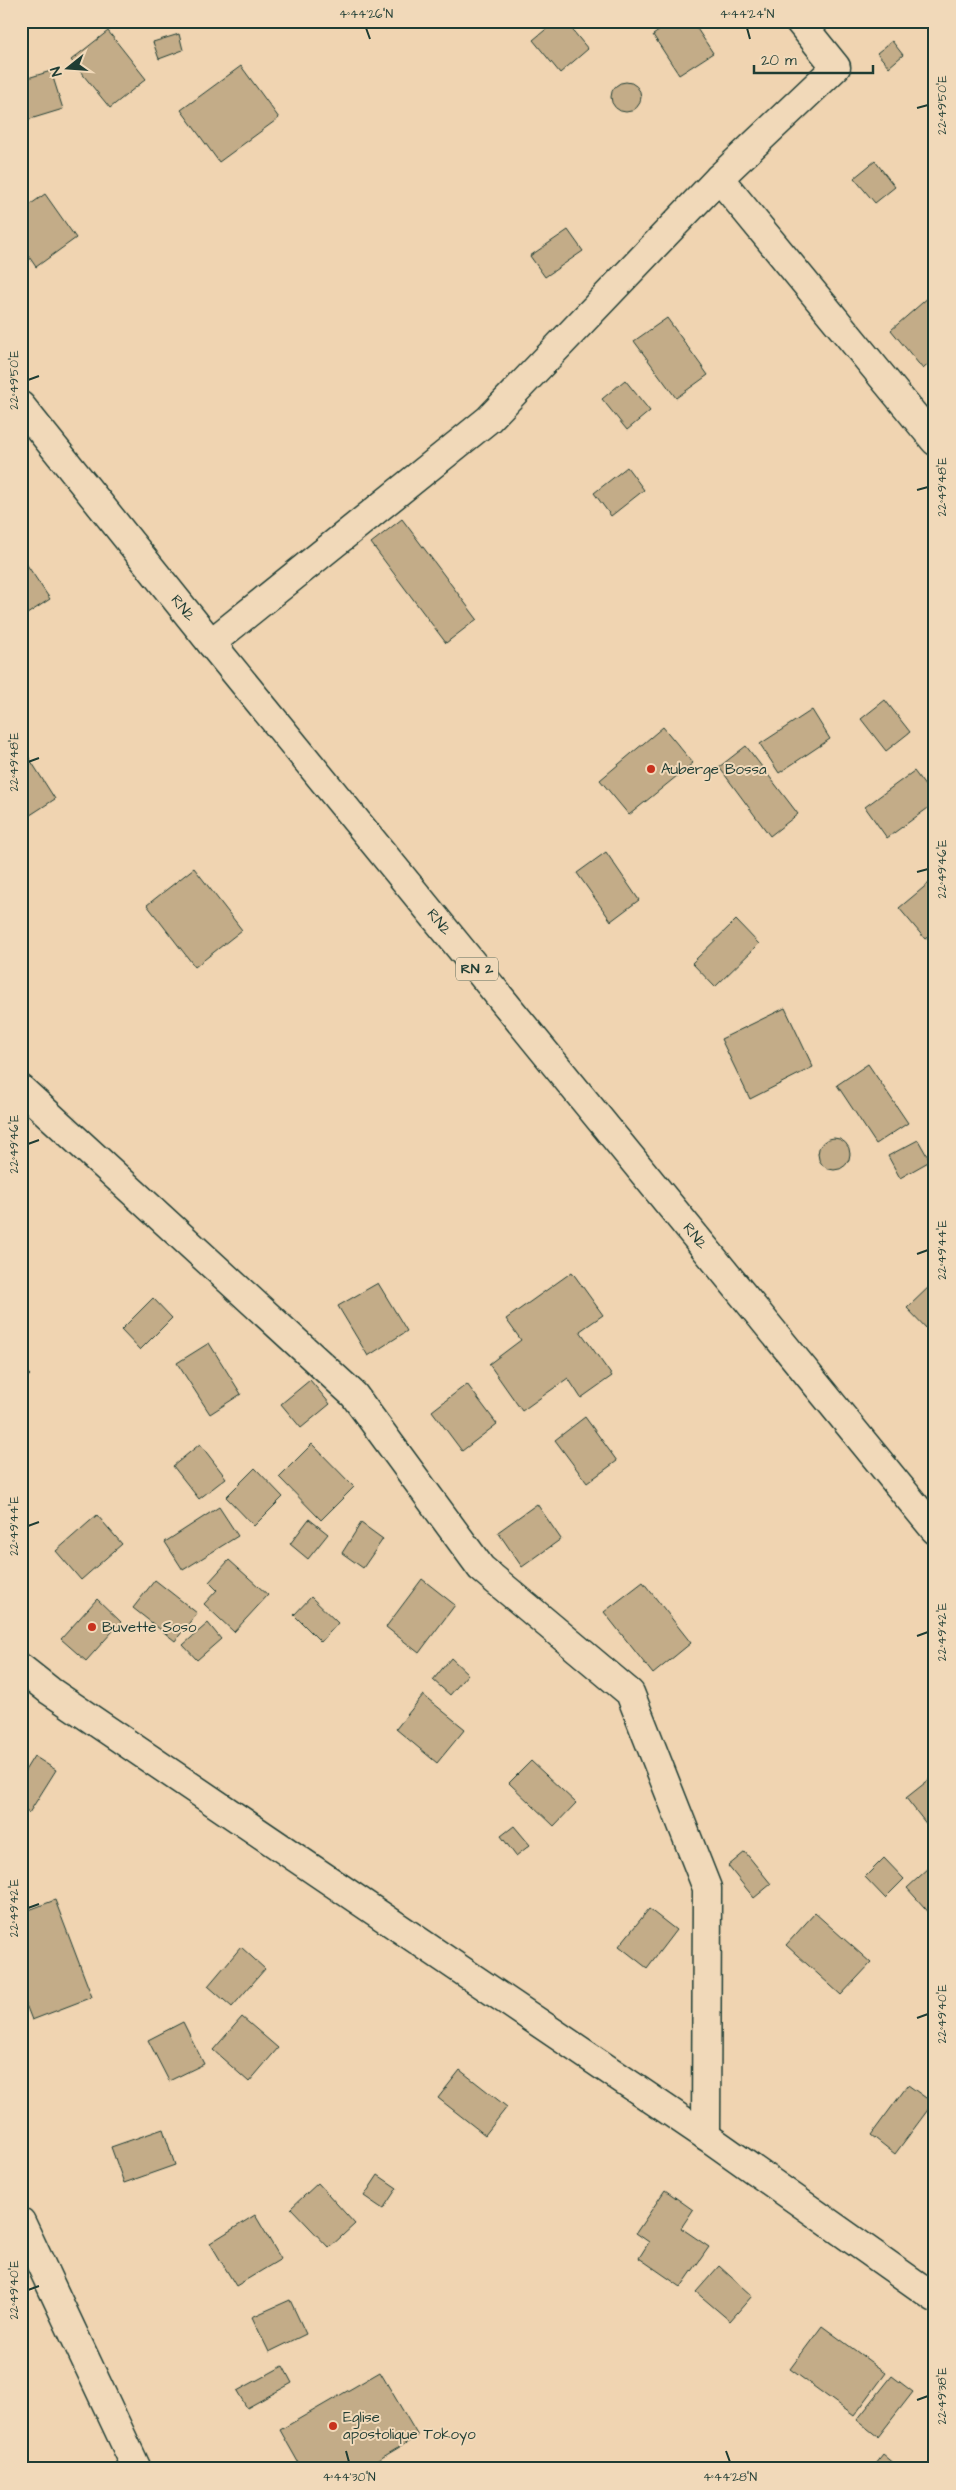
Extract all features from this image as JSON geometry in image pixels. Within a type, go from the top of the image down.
[{"type":"street","points":[[212,643],[489,419],[720,178],[836,67],[799,21]]},
{"type":"street","points":[[720,178],[935,441]]},
{"type":"street","name":"RN2","points":[[21,406],[935,1530]]},
{"type":"street","points":[[21,1088],[354,1395],[481,1568],[630,1693],[707,1888],[706,2136]]},
{"type":"street","points":[[21,1668],[50,1692],[706,2136],[935,2298]]},
{"type":"street","points":[[21,2222],[137,2469]]},
{"type":"building","points":[[165,21],[185,21],[186,23],[167,29]]},
{"type":"building","points":[[556,21],[565,21],[588,49],[560,73],[533,40]]},
{"type":"building","points":[[673,21],[692,21],[713,53],[679,75],[653,35]]},
{"type":"building","points":[[108,31],[146,79],[110,108],[71,60]]},
{"type":"building","points":[[179,34],[183,50],[159,59],[153,42]]},
{"type":"building","points":[[892,41],[903,55],[889,67],[877,53]]},
{"type":"building","points":[[241,66],[279,118],[219,162],[181,110]]},
{"type":"building","points":[[51,71],[63,109],[27,120],[21,100],[21,80]]},
{"type":"building","points":[[626,82],[637,86],[641,97],[637,108],[626,112],[615,108],[611,97],[615,86]]},
{"type":"building","points":[[875,161],[895,187],[875,203],[854,178]]},
{"type":"building","points":[[45,194],[76,238],[36,267],[21,245],[21,211]]},
{"type":"building","points":[[568,230],[583,251],[545,277],[530,256]]},
{"type":"building","points":[[930,296],[935,301],[935,358],[923,369],[891,330]]},
{"type":"building","points":[[667,318],[708,375],[676,398],[634,341]]},
{"type":"building","points":[[625,380],[650,411],[627,430],[602,399]]},
{"type":"building","points":[[627,467],[644,490],[611,516],[594,493]]},
{"type":"building","points":[[402,519],[477,619],[446,643],[371,543]]},
{"type":"building","points":[[21,556],[50,599],[21,618]]},
{"type":"building","points":[[885,700],[910,732],[886,751],[861,719]]},
{"type":"building","points":[[812,710],[830,739],[779,773],[760,744]]},
{"type":"building","points":[[663,727],[693,763],[629,815],[600,780]]},
{"type":"building","points":[[746,746],[798,814],[770,836],[719,767]]},
{"type":"building","points":[[24,750],[55,799],[21,821],[21,752]]},
{"type":"building","points":[[914,771],[935,799],[935,803],[887,838],[865,807]]},
{"type":"building","points":[[606,852],[639,900],[611,921],[577,873]]},
{"type":"building","points":[[194,868],[242,930],[195,967],[147,905]]},
{"type":"building","points":[[935,878],[935,931],[925,939],[899,908]]},
{"type":"building","points":[[736,920],[759,944],[715,987],[692,963]]},
{"type":"building","points":[[785,1008],[813,1067],[750,1099],[721,1039]]},
{"type":"building","points":[[868,1064],[908,1123],[876,1144],[837,1085]]},
{"type":"building","points":[[834,1138],[840,1139],[845,1143],[849,1148],[849,1160],[845,1165],[840,1169],[834,1170],[828,1169],[823,1165],[819,1160],[818,1154],[819,1148],[823,1143],[828,1139]]},
{"type":"building","points":[[918,1140],[930,1161],[900,1178],[888,1156]]},
{"type":"building","points":[[572,1272],[603,1315],[580,1331],[612,1376],[581,1398],[568,1378],[522,1411],[489,1364],[521,1340],[506,1319]]},
{"type":"building","points":[[378,1283],[407,1331],[368,1356],[338,1306]]},
{"type":"building","points":[[933,1283],[935,1328],[930,1332],[907,1308]]},
{"type":"building","points":[[153,1298],[172,1318],[140,1350],[121,1330]]},
{"type":"building","points":[[209,1343],[241,1394],[210,1414],[177,1363]]},
{"type":"building","points":[[21,1366],[30,1375],[21,1383]]},
{"type":"building","points":[[310,1380],[330,1404],[301,1428],[281,1404]]},
{"type":"building","points":[[467,1384],[497,1424],[462,1451],[432,1411]]},
{"type":"building","points":[[585,1417],[617,1461],[587,1483],[555,1440]]},
{"type":"building","points":[[200,1444],[226,1478],[199,1499],[173,1466]]},
{"type":"building","points":[[312,1444],[354,1487],[321,1520],[279,1477]]},
{"type":"building","points":[[255,1468],[283,1497],[254,1526],[226,1497]]},
{"type":"building","points":[[537,1504],[561,1539],[522,1567],[498,1532]]},
{"type":"building","points":[[219,1507],[238,1536],[183,1570],[165,1542]]},
{"type":"building","points":[[97,1515],[122,1544],[81,1580],[56,1551]]},
{"type":"building","points":[[309,1519],[328,1534],[308,1559],[290,1544]]},
{"type":"building","points":[[361,1523],[383,1539],[363,1568],[342,1553]]},
{"type":"building","points":[[229,1560],[268,1595],[234,1632],[204,1604],[217,1590],[209,1582]]},
{"type":"building","points":[[422,1579],[455,1605],[419,1653],[386,1627]]},
{"type":"building","points":[[155,1580],[197,1613],[175,1641],[133,1608]]},
{"type":"building","points":[[643,1582],[691,1643],[653,1674],[604,1612]]},
{"type":"building","points":[[311,1597],[338,1623],[321,1642],[294,1615]]},
{"type":"building","points":[[97,1599],[121,1622],[86,1661],[61,1639]]},
{"type":"building","points":[[208,1623],[221,1639],[197,1660],[183,1645]]},
{"type":"building","points":[[451,1658],[468,1674],[450,1695],[433,1680]]},
{"type":"building","points":[[423,1695],[465,1729],[437,1763],[396,1729]]},
{"type":"building","points":[[34,1756],[56,1770],[29,1813],[21,1808],[21,1777]]},
{"type":"building","points":[[531,1761],[576,1803],[554,1826],[509,1783]]},
{"type":"building","points":[[935,1775],[935,1835],[906,1798]]},
{"type":"building","points":[[514,1826],[530,1845],[516,1856],[501,1836]]},
{"type":"building","points":[[745,1852],[771,1884],[754,1898],[728,1866]]},
{"type":"building","points":[[884,1858],[904,1879],[885,1898],[865,1877]]},
{"type":"building","points":[[930,1867],[935,1873],[933,1917],[907,1888]]},
{"type":"building","points":[[55,1900],[92,1997],[32,2020],[21,1992],[21,1913]]},
{"type":"building","points":[[649,1909],[676,1930],[647,1968],[619,1946]]},
{"type":"building","points":[[815,1913],[871,1963],[841,1995],[786,1945]]},
{"type":"building","points":[[935,1946],[935,1960],[928,1952]]},
{"type":"building","points":[[241,1947],[265,1969],[232,2007],[208,1986]]},
{"type":"building","points":[[242,2017],[278,2048],[249,2082],[213,2050]]},
{"type":"building","points":[[183,2022],[204,2064],[169,2081],[148,2040]]},
{"type":"building","points":[[460,2070],[507,2107],[485,2135],[438,2098]]},
{"type":"building","points":[[908,2085],[933,2103],[895,2154],[871,2135]]},
{"type":"building","points":[[163,2129],[175,2165],[124,2183],[111,2147]]},
{"type":"building","points":[[378,2175],[397,2188],[383,2209],[364,2196]]},
{"type":"building","points":[[318,2183],[355,2224],[329,2248],[291,2208]]},
{"type":"building","points":[[665,2190],[693,2210],[681,2228],[709,2247],[681,2287],[639,2258],[649,2242],[636,2233]]},
{"type":"building","points":[[255,2215],[281,2259],[236,2286],[210,2243]]},
{"type":"building","points":[[719,2266],[752,2296],[730,2321],[696,2292]]},
{"type":"building","points":[[290,2300],[306,2334],[269,2352],[252,2317]]},
{"type":"building","points":[[822,2326],[886,2373],[854,2416],[790,2369]]},
{"type":"building","points":[[283,2366],[292,2383],[247,2408],[237,2391]]},
{"type":"building","points":[[380,2372],[418,2436],[363,2469],[302,2469],[280,2430]]},
{"type":"building","points":[[892,2376],[913,2392],[878,2437],[857,2420]]},
{"type":"building","points":[[883,2455],[900,2469],[872,2469]]},
{"type":"place","name":"Auberge Bossa","points":[[651,769]]},
{"type":"place","name":"Buvette Soso","points":[[92,1627]]},
{"type":"place","name":"Eglise apostolique Tokoyo","points":[[333,2426]]}]
